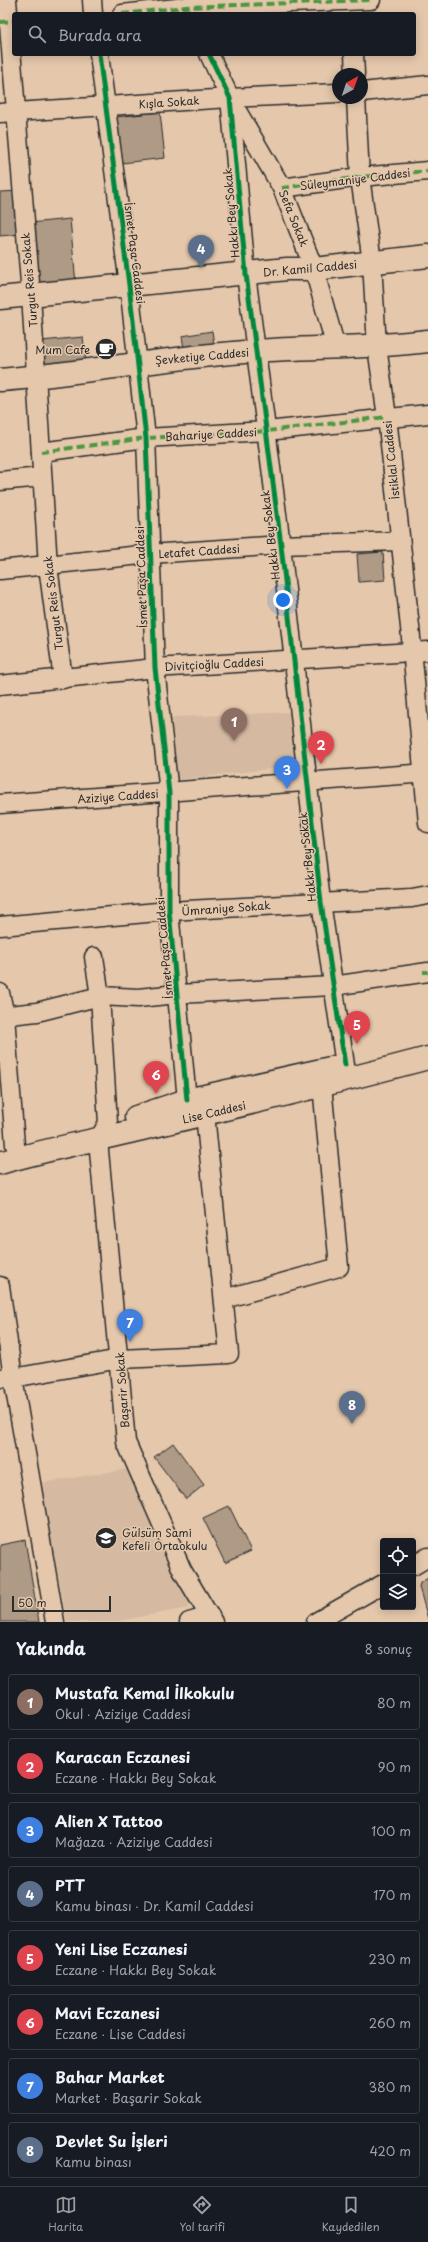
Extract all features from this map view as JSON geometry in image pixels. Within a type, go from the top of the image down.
[{"type":"main road","name":"Dr. Kamil Caddesi","points":[[0,298],[287,269],[314,269],[428,256]]},
{"type":"main road","name":"Şevketiye Caddesi","points":[[0,380],[36,377],[138,362],[256,351],[377,347],[428,341]]},
{"type":"main road","name":"Lise Caddesi","points":[[0,1163],[103,1131],[187,1100],[428,1046]]},
{"type":"main road","name":"Lise Caddesi","points":[[8,1147],[205,1114],[428,1058]]},
{"type":"street","name":"Turgut Reis Sokak","points":[[7,0],[8,113],[31,295],[48,566],[63,679]]},
{"type":"street","points":[[92,0],[93,12]]},
{"type":"street","points":[[140,12],[186,7],[351,5],[371,0]]},
{"type":"street","name":"İsmet Paşa Caddesi","points":[[99,56],[130,285],[146,438],[154,668],[169,793],[169,912],[187,1100]]},
{"type":"street","name":"Hakkı Bey Sokak","points":[[210,56],[230,98],[246,274],[281,545],[309,781],[321,902],[332,986],[345,1065]]},
{"type":"street","points":[[354,56],[355,68]]},
{"type":"street","points":[[368,91],[428,85]]},
{"type":"street","name":"Kışla Sokak","points":[[8,113],[230,98],[332,93]]},
{"type":"street","name":"Sefa Sokak","points":[[230,98],[282,188],[314,269],[336,348]]},
{"type":"street","name":"İstiklal Caddesi","points":[[356,104],[360,177],[372,262],[377,347],[387,417],[399,541],[420,651],[428,823]]},
{"type":"street","name":"Süleymaniye Caddesi","points":[[282,188],[360,177],[428,171]]},
{"type":"street","name":"Bahariye Caddesi","points":[[41,452],[146,438],[267,431],[387,417],[428,414]]},
{"type":"street","points":[[0,481],[42,477]]},
{"type":"street","name":"Letafet Caddesi","points":[[0,570],[150,554],[281,545],[399,541]]},
{"type":"street","name":"Divitçioğlu Caddesi","points":[[0,685],[154,668],[420,651]]},
{"type":"street","name":"Aziziye Caddesi","points":[[0,804],[169,793],[426,773]]},
{"type":"street","name":"Ümraniye Sokak","points":[[0,926],[169,912],[321,902],[412,898],[428,895]]},
{"type":"street","name":"Başarir Sokak","points":[[94,957],[100,996],[103,1131],[120,1359],[120,1392],[126,1442],[182,1570],[211,1619]]},
{"type":"street","points":[[2,1016],[37,1012],[100,996],[138,998],[177,994],[332,986],[428,972]]},
{"type":"street","points":[[0,993],[8,1147]]},
{"type":"street","points":[[224,1299],[339,1267],[322,1085]]},
{"type":"street","points":[[6,1378],[120,1359],[229,1354],[205,1114]]},
{"type":"street","points":[[0,1286],[6,1378],[55,1622]]},
{"type":"street","points":[[416,1564],[428,1557]]},
{"type":"street","points":[[316,1622],[380,1586]]},
{"type":"street","points":[[189,1622],[211,1619]]},
{"type":"shaded area","points":[[291,712],[296,766],[177,780],[172,717]]},
{"type":"shaded area","name":"Gülsüm Sami Kefeli Ortaokulu","points":[[128,1469],[189,1594],[188,1608],[113,1622],[67,1622],[41,1483]]},
{"type":"building","points":[[160,112],[165,158],[122,163],[116,117]]},
{"type":"building","points":[[19,191],[22,234],[0,236],[0,192]]},
{"type":"building","points":[[70,219],[76,284],[37,287],[30,223]]},
{"type":"building","points":[[212,331],[215,351],[185,356],[182,336]]},
{"type":"building","points":[[83,337],[86,362],[43,366],[41,341]]},
{"type":"building","points":[[383,552],[385,580],[359,582],[357,554]]},
{"type":"building","points":[[173,1443],[204,1485],[186,1499],[154,1457]]},
{"type":"building","points":[[229,1506],[251,1551],[225,1563],[203,1518]]},
{"type":"building","points":[[25,1540],[39,1622],[0,1622],[0,1545]]},
{"type":"building","points":[[428,1578],[428,1619],[419,1587],[420,1583]]},
{"type":"marked path","points":[[140,12],[186,7],[371,0]]},
{"type":"marked path","points":[[0,22],[12,21]]},
{"type":"marked path","points":[[282,188],[360,177],[428,171]]},
{"type":"marked path","points":[[41,452],[146,438],[267,431],[387,417]]},
{"type":"marked path","points":[[423,972],[428,972]]},
{"type":"cycle path","points":[[99,56],[129,285],[146,438],[155,668],[169,793],[169,911],[187,1100]]},
{"type":"cycle path","points":[[210,56],[230,98],[246,274],[281,545],[321,902],[345,1065]]},
{"type":"place","name":"PTT","points":[[201,268]]},
{"type":"place","name":"Mum Cafe","points":[[106,349]]},
{"type":"place","name":"Mustafa Kemal İlkokulu","points":[[234,741]]},
{"type":"place","name":"Karacan Eczanesi","points":[[321,764]]},
{"type":"place","name":"Alien X Tattoo","points":[[287,789]]},
{"type":"place","name":"Yeni Lise Eczanesi","points":[[357,1044]]},
{"type":"place","name":"Mavi Eczanesi","points":[[156,1094]]},
{"type":"place","name":"Bahar Market","points":[[130,1342]]},
{"type":"place","name":"Devlet Su İşleri","points":[[352,1424]]},
{"type":"place","name":"Gülsüm Sami Kefeli Ortaokulu","points":[[106,1538]]}]
